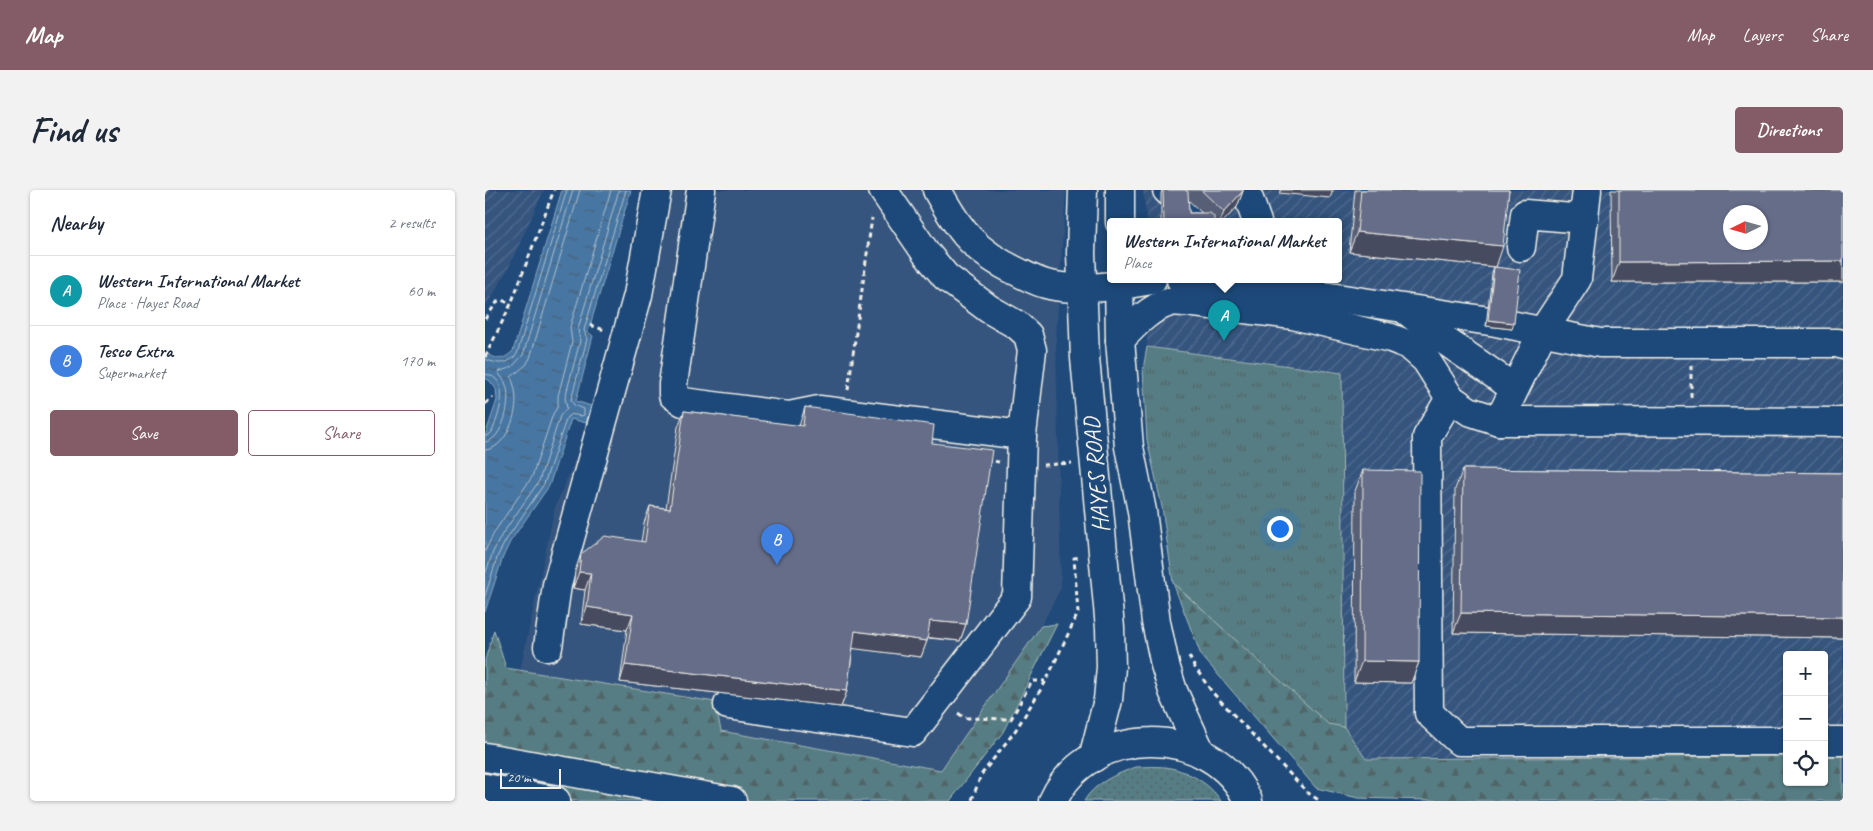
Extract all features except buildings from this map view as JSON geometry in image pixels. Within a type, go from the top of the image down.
[{"type":"main road","name":"HAYES ROAD","points":[[1083,190],[1081,253],[1086,373],[1110,628],[1111,667],[1108,700],[1093,758]]},
{"type":"main road","points":[[1120,190],[1120,218]]},
{"type":"main road","points":[[1167,190],[1196,218]]},
{"type":"main road","points":[[1240,190],[1249,199],[1256,218]]},
{"type":"main road","points":[[1499,421],[1543,331],[1577,279],[1587,190]]},
{"type":"main road","points":[[548,647],[557,585],[638,295],[657,194],[700,198],[673,384],[673,395],[683,402],[789,416],[819,410],[1022,435]]},
{"type":"main road","points":[[948,197],[961,229],[987,256],[1038,282],[1049,285],[1082,287],[1112,283]]},
{"type":"main road","points":[[728,705],[913,732],[1017,597],[1022,435],[1032,350],[1028,335],[1017,325],[989,309],[946,277],[921,246],[878,199]]},
{"type":"main road","points":[[1521,247],[1525,214],[1584,219]]},
{"type":"main road","name":"HAYES ROAD","points":[[1119,283],[1120,340],[1129,447],[1141,511],[1156,622],[1165,665],[1173,691],[1201,753]]},
{"type":"main road","points":[[1198,283],[1256,293],[1293,315],[1355,328],[1409,345],[1426,360],[1450,398],[1469,410],[1499,421],[1843,422]]},
{"type":"main road","points":[[1120,340],[1136,322],[1156,308],[1171,302],[1186,302],[1256,293],[1297,292],[1406,310],[1496,322],[1600,343],[1838,343],[1843,345]]},
{"type":"main road","points":[[1406,310],[1444,340],[1514,388]]},
{"type":"main road","points":[[1450,398],[1427,437],[1429,713],[1459,741],[1783,741]]},
{"type":"main road","points":[[1036,801],[1059,790],[1093,758],[1118,746],[1146,741],[1175,744],[1201,753],[1226,770],[1250,798]]},
{"type":"main road","points":[[1828,741],[1843,741]]},
{"type":"main road","points":[[485,757],[731,801]]},
{"type":"main road","points":[[485,788],[556,801]]},
{"type":"path","points":[[485,357],[511,304],[554,190]]},
{"type":"path","points":[[845,413],[878,199]]},
{"type":"path","points":[[485,319],[498,302],[502,300],[511,304]]},
{"type":"path","points":[[1691,343],[1691,421]]},
{"type":"path","points":[[485,404],[493,397]]},
{"type":"path","points":[[972,800],[981,775],[1015,731],[1046,681],[1078,613],[1074,558],[1080,557]]},
{"type":"path","points":[[1186,649],[1194,666],[1212,692],[1308,793],[1320,801]]},
{"type":"path","points":[[965,718],[1011,719],[1032,681],[1046,681]]},
{"type":"shaded area","points":[[485,190],[544,190],[508,269],[485,308]]},
{"type":"shaded area","points":[[644,190],[1066,190],[1056,338],[1061,588],[1001,702],[942,770],[515,694],[555,507],[582,443],[624,293]]},
{"type":"shaded area","points":[[1143,190],[1843,190],[1843,756],[1828,756],[1828,651],[1783,651],[1783,756],[1366,759],[1344,727],[1342,373],[1147,347],[1148,283],[1342,283],[1342,218],[1146,218]]},
{"type":"green space","points":[[1147,347],[1342,373],[1344,727],[1328,725],[1173,583],[1162,507],[1147,440],[1143,369]]},
{"type":"green space","points":[[1173,583],[1328,724],[1344,727],[1366,759],[1783,756],[1783,786],[1828,786],[1828,756],[1843,756],[1843,801],[1461,801],[1358,798],[1316,788],[1201,655]]},
{"type":"green space","points":[[1057,624],[1003,732],[950,801],[485,801],[485,660],[494,630],[506,668],[715,702],[721,731],[941,770],[1041,626]]},
{"type":"green space","points":[[1136,767],[1172,768],[1188,774],[1204,783],[1221,801],[1084,801],[1100,784]]},
{"type":"water","points":[[562,190],[631,190],[588,332],[593,336],[576,401],[591,406],[586,423],[571,419],[549,486],[510,542],[503,557],[485,612],[485,436],[497,400],[496,389],[485,378],[485,353],[493,357],[502,358],[513,351]]},
{"type":"place","name":"Western International Market","points":[[1224,341]]},
{"type":"place","name":"Tesco Extra","points":[[777,565]]}]
